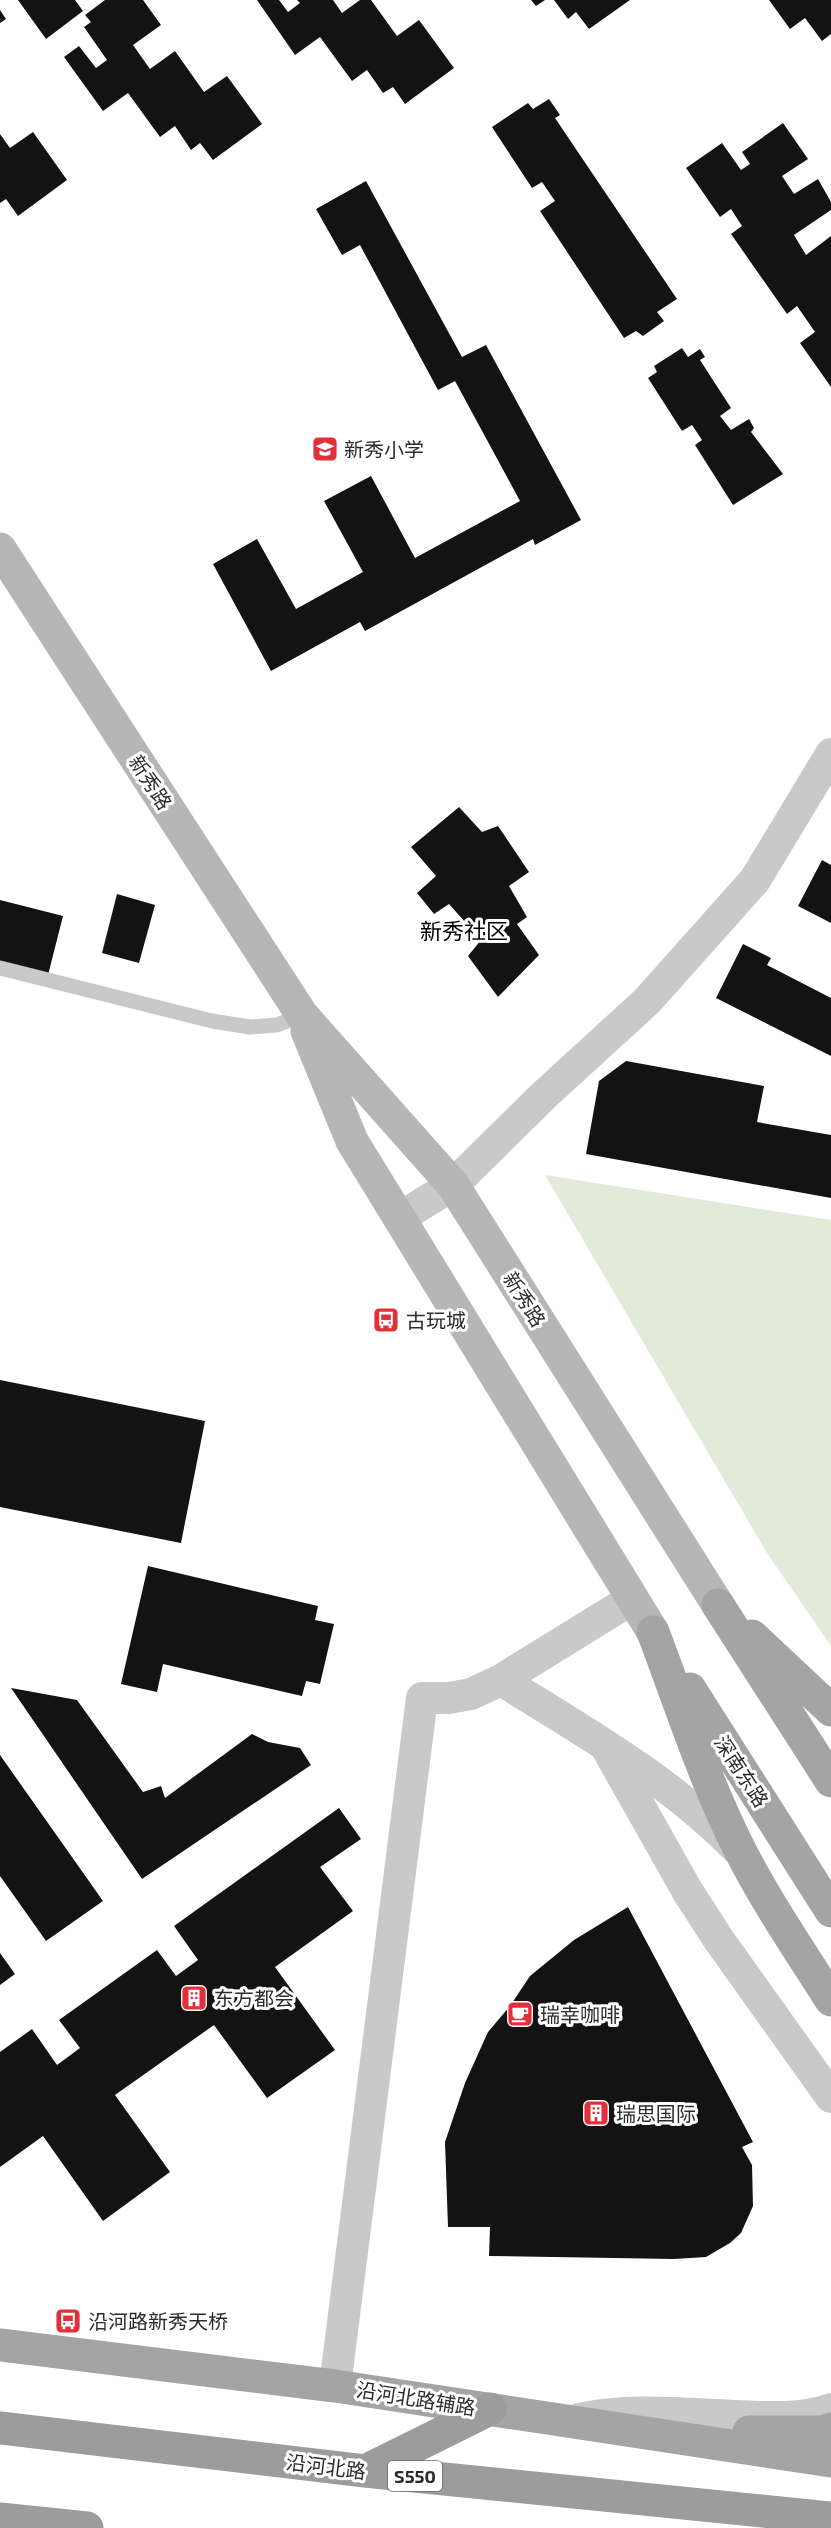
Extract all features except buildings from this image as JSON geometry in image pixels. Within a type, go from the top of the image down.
[{"type":"highway","points":[[365,2471],[490,2409]]},
{"type":"highway","name":"沿河北路","points":[[0,2428],[365,2471],[831,2518]]},
{"type":"highway","points":[[0,2520],[22,2528]]},
{"type":"highway","points":[[0,2520],[87,2528]]},
{"type":"main road","name":"新秀路","points":[[0,549],[302,1016],[453,1185],[718,1605]]},
{"type":"main road","name":"新秀路","points":[[302,1016],[316,1057],[352,1141],[653,1632]]},
{"type":"main road","points":[[718,1605],[831,1710]]},
{"type":"main road","points":[[718,1605],[831,1781]]},
{"type":"main road","points":[[653,1632],[716,1800],[741,1852],[770,1905],[831,2000]]},
{"type":"main road","name":"深南东路","points":[[653,1632],[831,1911]]},
{"type":"main road","name":"沿河北路辅路","points":[[0,2345],[334,2386],[831,2461]]},
{"type":"main road","points":[[645,2433],[823,2432],[831,2429]]},
{"type":"street","points":[[399,1218],[453,1185],[541,1098],[647,1001],[755,880],[831,754]]},
{"type":"street","points":[[334,2386],[422,1698],[449,1698],[471,1694],[501,1680],[632,1599]]},
{"type":"street","points":[[501,1680],[672,1790],[703,1815],[741,1852]]},
{"type":"street","points":[[605,1745],[688,1892],[831,2097]]},
{"type":"street","points":[[569,2421],[600,2415],[637,2412],[778,2418],[797,2417],[831,2409]]},
{"type":"lane","points":[[0,968],[212,1021],[250,1027],[277,1025],[302,1016]]},
{"type":"green space","points":[[545,1175],[831,1220],[831,1646],[767,1553]]},
{"type":"place","name":"新秀小学","points":[[325,449]]},
{"type":"place","name":"古玩城","points":[[386,1320]]},
{"type":"place","name":"东方都会","points":[[194,1998]]},
{"type":"place","name":"瑞幸咖啡","points":[[520,2014]]},
{"type":"place","name":"瑞思国际","points":[[596,2113]]},
{"type":"place","name":"沿河路新秀天桥","points":[[68,2321]]},
{"type":"district","name":"新秀社区","points":[[464,930]]}]
